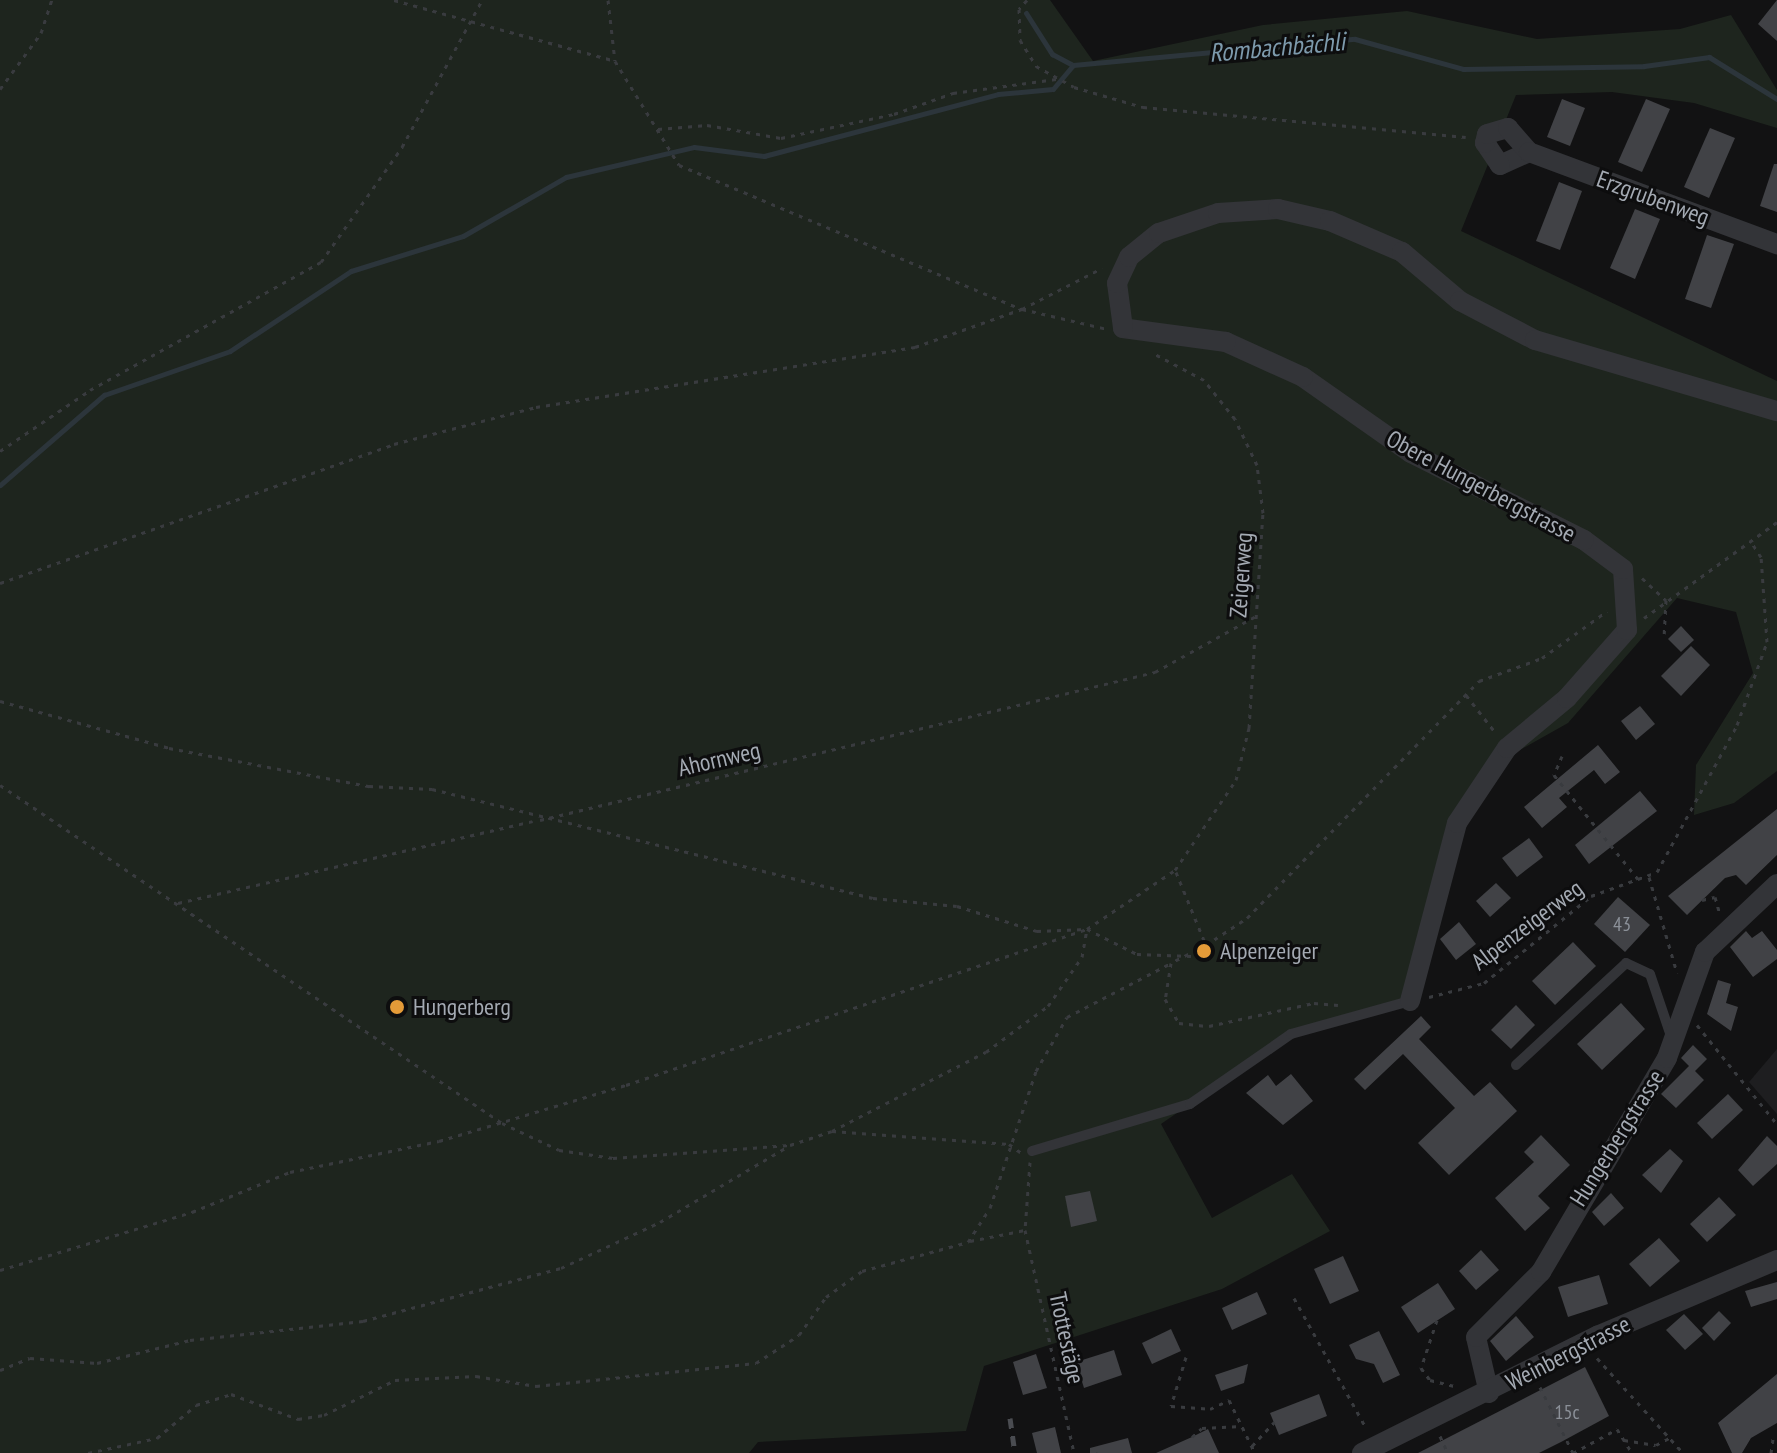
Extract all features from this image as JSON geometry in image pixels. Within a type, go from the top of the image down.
[{"type":"street","name":"Erzgrubenweg","points":[[1485,143],[1487,134],[1508,128],[1529,152],[1777,244]]},
{"type":"street","points":[[1485,143],[1500,165],[1529,152]]},
{"type":"street","points":[[1123,328],[1117,283],[1129,257],[1159,233],[1218,213],[1278,209],[1330,221],[1402,252],[1460,301],[1535,340],[1777,411]]},
{"type":"street","name":"Obere Hungerbergstrasse","points":[[1123,328],[1226,342],[1303,377],[1411,453],[1584,540],[1623,569]]},
{"type":"street","points":[[1410,1001],[1457,823],[1507,748],[1611,652],[1627,630],[1628,601],[1623,569]]},
{"type":"street","name":"Hungerbergstrasse","points":[[1488,1387],[1476,1337],[1541,1272],[1673,1042],[1705,952],[1777,884]]},
{"type":"street","name":"Weinbergstrasse","points":[[1369,1449],[1488,1387],[1532,1373],[1583,1343],[1777,1260]]},
{"type":"lane","points":[[1516,1065],[1626,963],[1650,974],[1673,1042]]},
{"type":"lane","points":[[1032,1151],[1190,1104],[1291,1034],[1349,1015],[1410,1001]]},
{"type":"path","points":[[0,89],[41,33],[52,0]]},
{"type":"path","points":[[394,0],[472,25],[615,61]]},
{"type":"path","points":[[0,451],[90,390],[321,262],[394,159],[472,25],[482,0]]},
{"type":"path","points":[[608,0],[615,61],[658,129],[665,148],[679,165],[1022,309],[1075,327],[1123,328]]},
{"type":"path","points":[[1027,0],[1019,9],[1020,40],[1036,66],[1074,87],[1143,107],[1438,131],[1485,143]]},
{"type":"path","points":[[658,129],[707,125],[781,138],[894,114],[953,93],[1058,79]]},
{"type":"path","points":[[0,583],[394,444],[536,407],[915,347],[1022,309],[1129,257]]},
{"type":"path","name":"Zeigerweg","points":[[1123,328],[1204,380],[1235,419],[1257,465],[1263,513],[1249,728],[1236,780],[1175,870]]},
{"type":"path","points":[[1666,600],[1752,543],[1777,522]]},
{"type":"path","points":[[1681,985],[1649,877],[1737,725],[1767,642],[1761,557],[1752,543]]},
{"type":"path","points":[[1623,569],[1657,584],[1666,600],[1664,634]]},
{"type":"path","points":[[968,1242],[990,1208],[1036,1071],[1067,1017],[1171,963],[1191,956],[1247,918],[1479,681],[1542,658],[1628,601]]},
{"type":"path","name":"Ahornweg","points":[[178,903],[536,821],[1155,672],[1256,615]]},
{"type":"path","points":[[1466,695],[1507,748]]},
{"type":"path","points":[[0,701],[169,748],[369,786],[432,789],[536,821],[873,898],[957,906],[1037,931],[1087,929],[1137,954],[1191,956]]},
{"type":"path","points":[[1562,756],[1554,775],[1638,879]]},
{"type":"path","points":[[0,785],[502,1123],[595,1158],[790,1145]]},
{"type":"path","points":[[0,1270],[178,1217],[290,1172],[502,1123],[1087,929],[1175,870],[1206,945]]},
{"type":"path","name":"Alpenzeigerweg","points":[[1410,1001],[1484,983],[1591,896],[1649,877]]},
{"type":"path","points":[[0,1370],[30,1358],[97,1363],[190,1340],[363,1321],[561,1268],[660,1222],[790,1145],[832,1131],[986,1052],[1048,1006],[1082,957],[1087,929]]},
{"type":"path","points":[[1171,963],[1165,999],[1179,1023],[1209,1026],[1314,1003],[1341,1006],[1349,1015]]},
{"type":"path","points":[[1711,1047],[1777,1124]]},
{"type":"path","points":[[832,1131],[1009,1144]]},
{"type":"path","name":"Trottestäge","points":[[1032,1151],[1025,1230],[1074,1453]]},
{"type":"path","points":[[88,1453],[157,1438],[196,1405],[231,1394],[298,1419],[324,1415],[395,1380],[476,1376],[536,1386],[735,1368],[799,1335],[826,1297],[862,1271],[1025,1230]]},
{"type":"path","points":[[1294,1298],[1369,1449]]},
{"type":"path","points":[[1437,1320],[1423,1349],[1421,1368],[1430,1380],[1447,1387],[1488,1387]]},
{"type":"path","points":[[1583,1343],[1683,1453]]},
{"type":"path","points":[[1186,1357],[1171,1406],[1210,1409],[1229,1400],[1255,1453]]},
{"type":"path","points":[[1532,1373],[1573,1453],[1617,1429],[1632,1453]]},
{"type":"path","points":[[1252,1446],[1274,1422]]},
{"type":"path","points":[[1192,1437],[1202,1428],[1242,1426]]},
{"type":"path","points":[[1624,1440],[1656,1445],[1669,1438]]},
{"type":"path","points":[[1771,1453],[1773,1438]]},
{"type":"shaded area","points":[[0,0],[1050,0],[1093,61],[1263,25],[1407,11],[1537,39],[1680,29],[1731,15],[1777,90],[1777,128],[1694,103],[1612,92],[1516,95],[1461,231],[1777,381],[1777,771],[1734,803],[1694,815],[1696,765],[1753,673],[1736,612],[1677,598],[1568,723],[1493,765],[1474,790],[1410,1001],[1291,1034],[1161,1124],[1212,1218],[1292,1174],[1330,1231],[1222,1289],[984,1366],[966,1431],[758,1442],[749,1453],[0,1453]]},
{"type":"shaded area","points":[[1777,1049],[1777,1114],[1749,1082]]},
{"type":"building","points":[[1777,0],[1777,41],[1758,24]]},
{"type":"building","points":[[1562,99],[1585,108],[1570,146],[1547,137]]},
{"type":"building","points":[[1646,99],[1670,109],[1642,172],[1618,162]]},
{"type":"building","points":[[1710,128],[1735,138],[1709,198],[1684,187]]},
{"type":"building","points":[[1774,164],[1777,164],[1777,212],[1760,206]]},
{"type":"building","points":[[1559,182],[1582,191],[1560,250],[1536,241]]},
{"type":"building","points":[[1635,209],[1660,219],[1635,279],[1610,268]]},
{"type":"building","points":[[1707,235],[1734,244],[1711,308],[1685,299]]},
{"type":"building","points":[[1681,626],[1694,640],[1681,652],[1668,639]]},
{"type":"building","points":[[1691,646],[1710,665],[1681,696],[1661,676]]},
{"type":"building","points":[[1640,706],[1655,724],[1636,740],[1621,721]]},
{"type":"building","points":[[1598,745],[1620,772],[1605,784],[1594,770],[1559,798],[1567,807],[1542,828],[1524,807]]},
{"type":"building","points":[[1640,791],[1657,811],[1589,864],[1575,845]]},
{"type":"building","points":[[1777,809],[1777,855],[1746,885],[1736,875],[1725,878],[1687,915],[1668,896]]},
{"type":"building","points":[[1529,838],[1543,857],[1517,877],[1502,858]]},
{"type":"building","points":[[1496,883],[1511,898],[1490,917],[1476,901]]},
{"type":"building","points":[[1618,897],[1650,925],[1625,952],[1594,924]]},
{"type":"building","points":[[1459,922],[1476,944],[1456,960],[1440,939]]},
{"type":"building","points":[[1746,931],[1752,938],[1762,931],[1777,950],[1777,959],[1753,977],[1730,947]]},
{"type":"building","points":[[1573,942],[1596,966],[1555,1005],[1532,981]]},
{"type":"building","points":[[1718,980],[1731,984],[1726,1003],[1738,1007],[1731,1031],[1707,1014]]},
{"type":"building","points":[[1621,1003],[1645,1029],[1602,1070],[1577,1044]]},
{"type":"building","points":[[1516,1005],[1535,1025],[1511,1049],[1491,1030]]},
{"type":"building","points":[[1421,1016],[1431,1027],[1419,1039],[1474,1096],[1490,1082],[1517,1111],[1449,1175],[1418,1143],[1455,1108],[1403,1054],[1365,1090],[1354,1079]]},
{"type":"building","points":[[1693,1045],[1707,1059],[1695,1071],[1704,1080],[1676,1108],[1661,1094],[1689,1066],[1681,1058]]},
{"type":"building","points":[[1291,1074],[1313,1101],[1283,1125],[1246,1093],[1268,1075],[1276,1086]]},
{"type":"building","points":[[1728,1094],[1743,1110],[1712,1139],[1697,1123]]},
{"type":"building","points":[[1541,1135],[1570,1165],[1538,1196],[1550,1208],[1525,1231],[1495,1198],[1534,1162],[1524,1152]]},
{"type":"building","points":[[1767,1136],[1777,1146],[1777,1164],[1753,1186],[1738,1170]]},
{"type":"building","points":[[1670,1149],[1683,1161],[1661,1193],[1642,1175]]},
{"type":"building","points":[[1090,1191],[1097,1221],[1071,1227],[1065,1196]]},
{"type":"building","points":[[1611,1193],[1624,1208],[1604,1226],[1592,1212]]},
{"type":"building","points":[[1719,1197],[1736,1215],[1707,1242],[1690,1224]]},
{"type":"building","points":[[1659,1238],[1680,1261],[1650,1287],[1629,1264]]},
{"type":"building","points":[[1481,1250],[1499,1270],[1476,1290],[1459,1271]]},
{"type":"building","points":[[1343,1256],[1359,1291],[1330,1304],[1314,1269]]},
{"type":"building","points":[[1599,1275],[1608,1304],[1568,1317],[1558,1287]]},
{"type":"building","points":[[1777,1282],[1777,1299],[1751,1307],[1745,1291]]},
{"type":"building","points":[[1438,1283],[1455,1309],[1418,1333],[1401,1307]]},
{"type":"building","points":[[1257,1292],[1267,1314],[1232,1330],[1222,1308]]},
{"type":"building","points":[[1719,1311],[1731,1323],[1714,1341],[1702,1328]]},
{"type":"building","points":[[1684,1314],[1703,1334],[1685,1350],[1666,1330]]},
{"type":"building","points":[[1516,1316],[1534,1337],[1506,1361],[1490,1341]]},
{"type":"building","points":[[1171,1329],[1181,1351],[1152,1364],[1142,1343]]},
{"type":"building","points":[[1379,1331],[1400,1375],[1383,1383],[1374,1364],[1356,1359],[1349,1345]]},
{"type":"building","points":[[1114,1350],[1122,1375],[1084,1388],[1076,1362]]},
{"type":"building","points":[[1036,1354],[1047,1388],[1023,1395],[1013,1362]]},
{"type":"building","points":[[1248,1364],[1244,1383],[1221,1391],[1215,1375]]},
{"type":"building","points":[[1585,1367],[1609,1416],[1561,1442],[1539,1453],[1418,1453]]},
{"type":"building","points":[[1777,1374],[1777,1423],[1751,1438],[1742,1453],[1732,1453],[1718,1423]]},
{"type":"building","points":[[1319,1394],[1327,1416],[1279,1435],[1270,1413]]},
{"type":"building","points":[[1055,1427],[1061,1453],[1037,1453],[1032,1433]]},
{"type":"building","points":[[1208,1429],[1219,1453],[1156,1453],[1192,1437]]},
{"type":"building","points":[[1128,1438],[1132,1453],[1090,1453],[1090,1448]]},
{"type":"waterway","name":"Rombachbächli","points":[[1026,13],[1052,54],[1073,65],[1355,39],[1463,69],[1644,66],[1709,57],[1777,99]]},
{"type":"waterway","points":[[0,485],[104,395],[230,351],[351,271],[463,236],[566,177],[694,147],[764,156],[998,94],[1053,89],[1073,65]]},
{"type":"railway","points":[[1010,1418],[1015,1453]]},
{"type":"place","name":"Alpenzeiger","points":[[1204,951]]},
{"type":"place","name":"Hungerberg","points":[[397,1007]]}]
